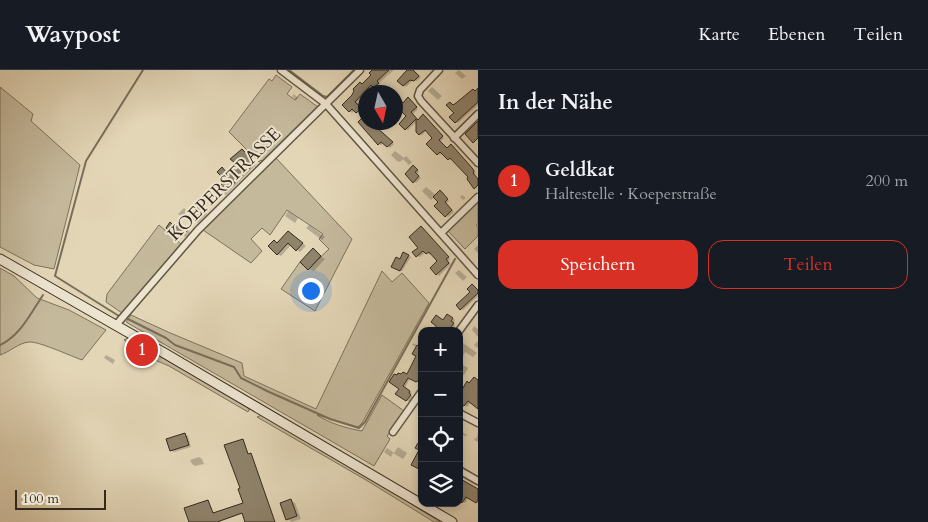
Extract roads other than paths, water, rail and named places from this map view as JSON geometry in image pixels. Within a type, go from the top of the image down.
[{"type":"main road","points":[[0,259],[452,522]]},
{"type":"street","points":[[281,70],[326,104],[478,275]]},
{"type":"street","name":"KOEPERSTRASSE","points":[[116,325],[198,230],[360,70]]},
{"type":"street","points":[[439,70],[420,90],[418,96],[478,163]]},
{"type":"street","points":[[454,138],[478,114]]},
{"type":"street","points":[[441,233],[478,197]]},
{"type":"street","points":[[462,327],[478,305]]},
{"type":"street","points":[[393,432],[418,397]]},
{"type":"street","points":[[463,415],[478,423]]},
{"type":"street","points":[[463,472],[478,481]]},
{"type":"waterway","points":[[119,316],[55,276],[86,161],[143,70]]},
{"type":"waterway","points":[[289,70],[323,96],[327,97],[354,70]]},
{"type":"waterway","points":[[128,319],[166,338],[175,345],[234,367],[241,378],[267,391],[330,419],[359,428],[365,422],[455,259]]},
{"type":"waterway","points":[[0,345],[19,330],[43,295]]},
{"type":"place","name":"Geldkat","points":[[142,350]]}]
